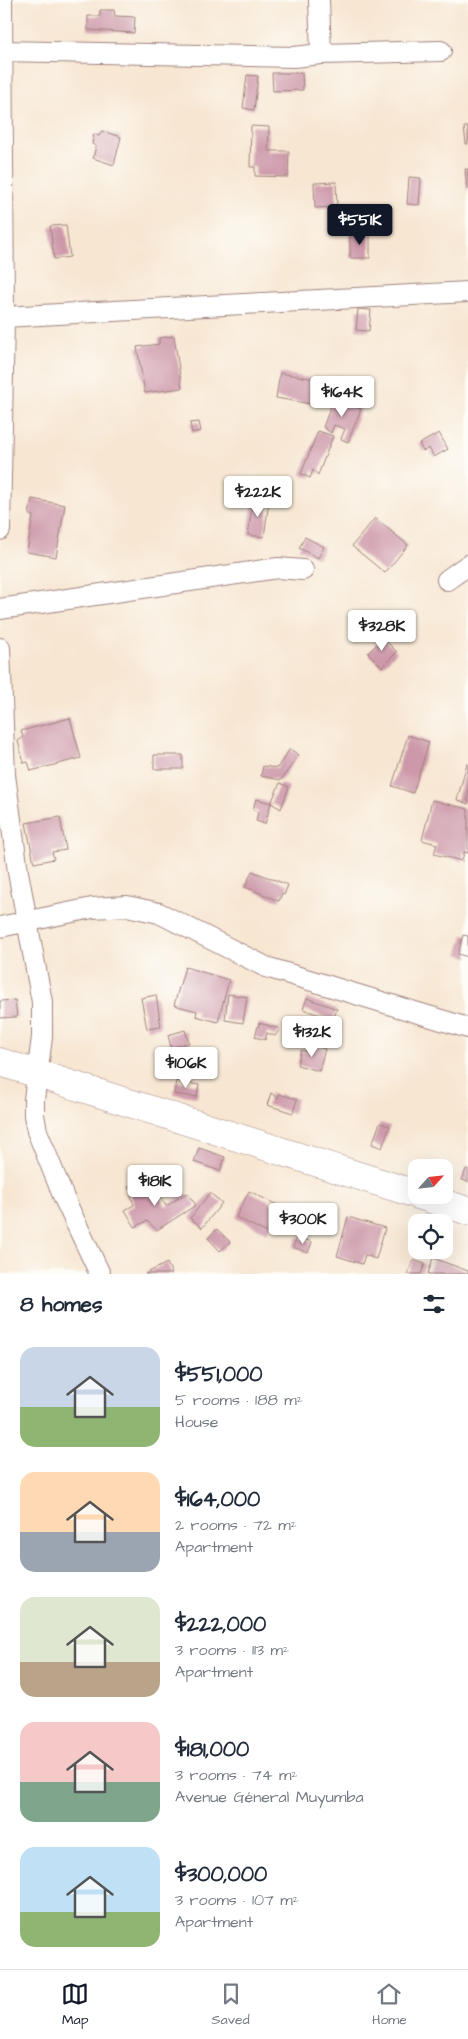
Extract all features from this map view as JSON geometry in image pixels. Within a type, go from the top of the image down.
[{"type":"street","points":[[0,530],[4,317],[2,0]]},
{"type":"street","points":[[320,0],[321,54]]},
{"type":"street","points":[[2,51],[294,57],[321,54],[441,51]]},
{"type":"street","points":[[4,317],[468,292]]},
{"type":"street","points":[[447,580],[468,565]]},
{"type":"street","points":[[0,609],[278,568],[303,570]]},
{"type":"street","points":[[0,648],[5,775],[27,920],[42,1002],[42,1037],[34,1115],[37,1131],[64,1198],[100,1274]]},
{"type":"street","points":[[0,927],[92,908],[127,906],[159,913],[266,966],[468,1028]]},
{"type":"street","points":[[0,1062],[408,1192]]},
{"type":"street","points":[[446,1204],[468,1211]]},
{"type":"building","points":[[100,10],[114,10],[115,16],[135,17],[134,33],[88,30],[88,16],[100,16]]},
{"type":"building","points":[[272,73],[302,73],[303,90],[273,91]]},
{"type":"building","points":[[247,75],[258,76],[254,110],[243,108]]},
{"type":"building","points":[[251,126],[269,127],[268,151],[289,151],[288,177],[255,176],[255,167],[250,167]]},
{"type":"building","points":[[464,127],[468,127],[468,144],[466,144]]},
{"type":"building","points":[[102,131],[121,137],[114,165],[93,158],[96,146],[92,144],[94,134],[99,136]]},
{"type":"building","points":[[465,169],[468,169],[468,190],[467,190]]},
{"type":"building","points":[[409,177],[421,178],[419,205],[407,204]]},
{"type":"building","points":[[336,182],[337,207],[315,208],[314,183]]},
{"type":"building","points":[[66,225],[70,257],[54,259],[50,226]]},
{"type":"building","points":[[350,234],[370,234],[370,258],[350,258]]},
{"type":"building","points":[[358,309],[371,310],[369,331],[356,330]]},
{"type":"building","points":[[174,336],[182,388],[145,393],[137,347],[159,344],[159,338]]},
{"type":"building","points":[[280,373],[315,379],[311,404],[276,398]]},
{"type":"building","points":[[334,398],[361,409],[348,442],[341,439],[345,429],[334,425],[331,433],[323,427]]},
{"type":"building","points":[[199,422],[201,431],[192,433],[190,423]]},
{"type":"building","points":[[318,431],[333,436],[318,475],[313,470],[310,478],[301,474]]},
{"type":"building","points":[[439,433],[448,449],[434,457],[429,448],[423,451],[419,444]]},
{"type":"building","points":[[32,499],[65,505],[56,557],[27,552],[33,516],[29,514]]},
{"type":"building","points":[[253,499],[269,501],[264,537],[248,535]]},
{"type":"building","points":[[375,518],[408,545],[385,573],[352,546]]},
{"type":"building","points":[[305,537],[324,547],[318,558],[299,548]]},
{"type":"building","points":[[383,638],[397,652],[382,667],[368,653]]},
{"type":"building","points":[[70,718],[81,758],[31,771],[28,762],[24,763],[18,741],[23,737],[21,731]]},
{"type":"building","points":[[408,735],[429,742],[413,793],[392,786]]},
{"type":"building","points":[[290,749],[299,755],[281,780],[261,776],[263,766],[277,768]]},
{"type":"building","points":[[154,755],[183,755],[183,769],[154,769]]},
{"type":"building","points":[[468,764],[468,804],[457,800]]},
{"type":"building","points":[[280,783],[289,787],[281,809],[271,803]]},
{"type":"building","points":[[256,799],[271,803],[265,824],[256,821],[258,812],[253,810]]},
{"type":"building","points":[[432,800],[468,809],[468,853],[464,852],[462,861],[434,854],[437,844],[422,840]]},
{"type":"building","points":[[60,817],[66,850],[52,852],[54,859],[34,863],[26,823]]},
{"type":"building","points":[[252,871],[288,885],[279,901],[245,887]]},
{"type":"building","points":[[463,935],[468,936],[468,957],[458,954]]},
{"type":"building","points":[[185,967],[229,980],[218,1022],[196,1016],[197,1011],[174,1005]]},
{"type":"building","points":[[228,994],[247,997],[243,1023],[225,1020]]},
{"type":"building","points":[[156,995],[161,1027],[147,1029],[141,998]]},
{"type":"building","points":[[307,998],[337,1009],[333,1020],[303,1009]]},
{"type":"building","points":[[15,1000],[17,1017],[0,1018],[0,1001]]},
{"type":"building","points":[[259,1023],[280,1029],[275,1036],[267,1033],[265,1040],[255,1037]]},
{"type":"building","points":[[185,1030],[189,1043],[171,1048],[168,1035]]},
{"type":"building","points":[[314,1046],[325,1049],[319,1071],[297,1065],[301,1050],[309,1052]]},
{"type":"building","points":[[176,1081],[199,1085],[197,1097],[174,1094]]},
{"type":"building","points":[[271,1093],[278,1098],[279,1094],[297,1099],[293,1113],[267,1105]]},
{"type":"building","points":[[380,1123],[390,1126],[382,1148],[372,1144]]},
{"type":"building","points":[[199,1148],[225,1157],[220,1171],[194,1162]]},
{"type":"building","points":[[466,1169],[468,1169],[468,1182],[462,1180]]},
{"type":"building","points":[[142,1181],[147,1194],[156,1191],[166,1206],[187,1193],[196,1205],[157,1230],[147,1221],[135,1227],[125,1210],[134,1205],[128,1186]]},
{"type":"building","points":[[249,1191],[287,1210],[281,1223],[273,1222],[267,1233],[236,1217]]},
{"type":"building","points":[[210,1193],[222,1203],[202,1228],[190,1218]]},
{"type":"building","points":[[348,1217],[385,1228],[376,1259],[365,1255],[362,1264],[337,1256]]},
{"type":"building","points":[[217,1229],[230,1242],[220,1251],[208,1238]]},
{"type":"building","points":[[297,1237],[312,1242],[308,1253],[293,1247]]},
{"type":"building","points":[[433,1259],[468,1271],[468,1274],[428,1274]]},
{"type":"building","points":[[413,1260],[425,1264],[421,1274],[408,1274]]},
{"type":"building","points":[[167,1263],[172,1274],[145,1274]]}]
